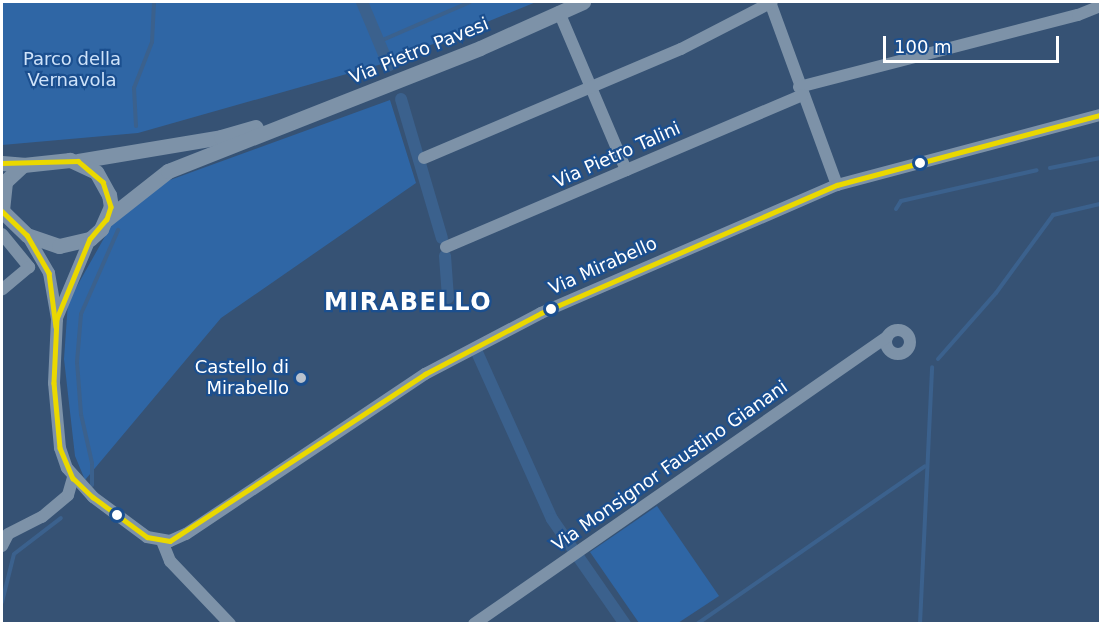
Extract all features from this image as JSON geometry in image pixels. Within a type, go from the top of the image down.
[{"type":"street","name":"Via Pietro Pavesi","points":[[107,219],[168,171],[480,48],[583,2]]},
{"type":"street","points":[[424,158],[590,85],[681,49],[762,10],[770,2],[837,185]]},
{"type":"street","name":"Via Pietro Talini","points":[[446,247],[626,170],[801,91],[1078,15],[1101,6]]},
{"type":"street","points":[[559,12],[626,170]]},
{"type":"street","name":"Via Pietro Pavesi","points":[[78,161],[221,137],[334,105]]},
{"type":"street","name":"Via Mirabello","points":[[162,541],[186,534],[330,435],[481,341],[837,185],[1101,115]]},
{"type":"street","points":[[2,163],[23,165],[78,161],[103,182],[111,207],[107,219],[90,239],[57,319]]},
{"type":"street","points":[[2,290],[29,267],[2,211],[5,182],[23,165]]},
{"type":"street","points":[[12,233],[59,246],[90,239]]},
{"type":"street","points":[[12,233],[49,273],[57,319],[54,383],[60,448],[73,478],[147,537],[162,541],[170,561],[230,624]]},
{"type":"street","name":"Via Monsignor Faustino Gianani","points":[[474,624],[887,337]]},
{"type":"street","points":[[2,546],[8,534],[42,517],[68,495],[73,478]]},
{"type":"green space","name":"Parco della Vernavola","points":[[2,2],[536,2],[389,62],[138,133],[2,145]]},
{"type":"green space","points":[[390,100],[416,183],[221,318],[85,480],[75,456],[64,359],[68,302],[112,224],[159,184]]},
{"type":"green space","points":[[657,506],[719,596],[678,623],[639,623],[590,552]]},
{"type":"waterway","points":[[136,126],[134,88],[152,42],[154,2]]},
{"type":"waterway","points":[[362,2],[389,66]]},
{"type":"waterway","points":[[378,42],[470,2]]},
{"type":"waterway","points":[[401,99],[442,238]]},
{"type":"waterway","points":[[1050,168],[1100,158]]},
{"type":"waterway","points":[[896,209],[901,201],[1037,170]]},
{"type":"waterway","points":[[938,359],[996,293],[1053,215],[1100,204]]},
{"type":"waterway","points":[[92,485],[92,463],[81,414],[77,362],[81,314],[118,230]]},
{"type":"waterway","points":[[445,256],[448,298]]},
{"type":"waterway","points":[[476,350],[552,519],[625,624]]},
{"type":"waterway","points":[[920,624],[932,367]]},
{"type":"waterway","points":[[697,624],[925,466]]},
{"type":"waterway","points":[[2,602],[14,554],[61,518]]},
{"type":"transit line","points":[[2,163],[78,161],[103,182],[111,207],[107,219],[90,239],[57,319],[54,383],[60,448],[73,478],[93,497],[147,537],[170,541],[425,374],[541,313],[837,185],[1100,115]]},
{"type":"transit line","points":[[2,211],[27,235],[49,273],[56,327]]},
{"type":"place","name":"Castello di Mirabello","points":[[301,378]]},
{"type":"district","name":"MIRABELLO","points":[[408,303]]}]
